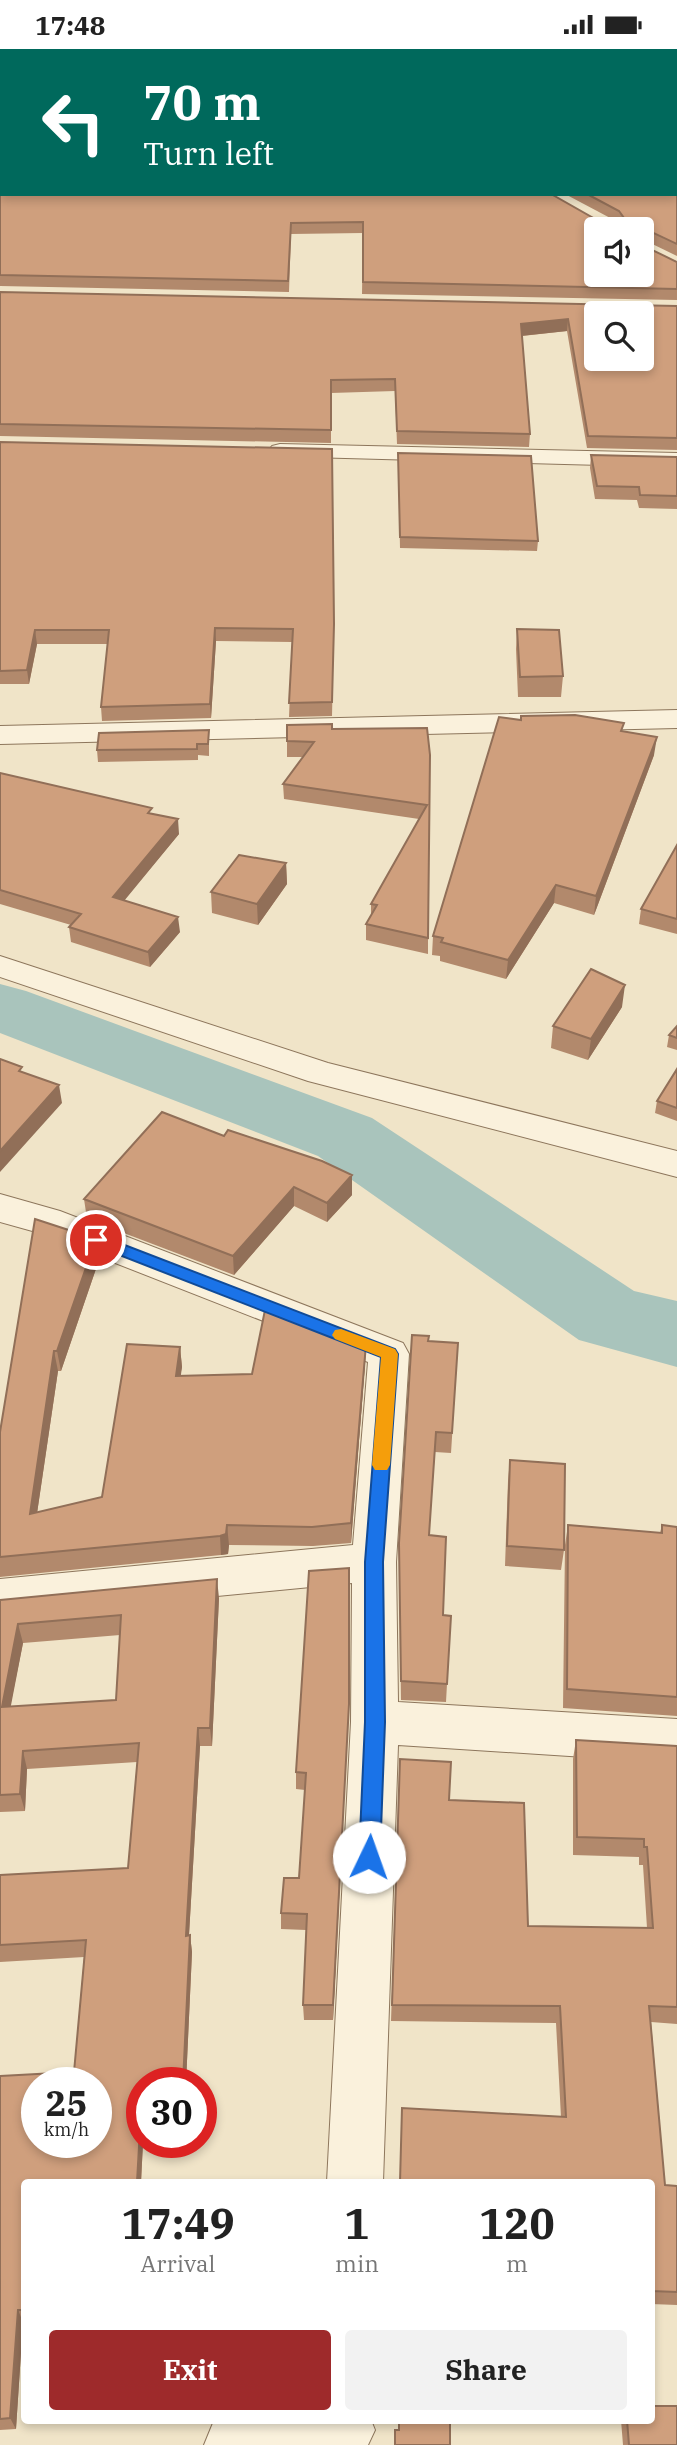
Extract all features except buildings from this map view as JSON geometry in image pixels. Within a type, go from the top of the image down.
[{"type":"street","points":[[262,451],[677,460]]},
{"type":"street","points":[[0,735],[677,719]]},
{"type":"street","points":[[0,966],[320,1073],[677,1164]]},
{"type":"street","points":[[0,1208],[47,1221],[389,1354],[374,1562],[375,1722],[355,2179]]},
{"type":"street","points":[[0,1598],[374,1562]]},
{"type":"street","points":[[375,1722],[677,1741]]},
{"type":"street","points":[[235,2445],[344,2432]]},
{"type":"waterway","points":[[0,1007],[345,1137],[609,1317],[677,1334]]},
{"type":"slow traffic","points":[[341,1335],[389,1354],[381,1465]]},
{"type":"route","points":[[96,1240],[389,1354],[374,1562],[375,1722],[369,1857]]}]
